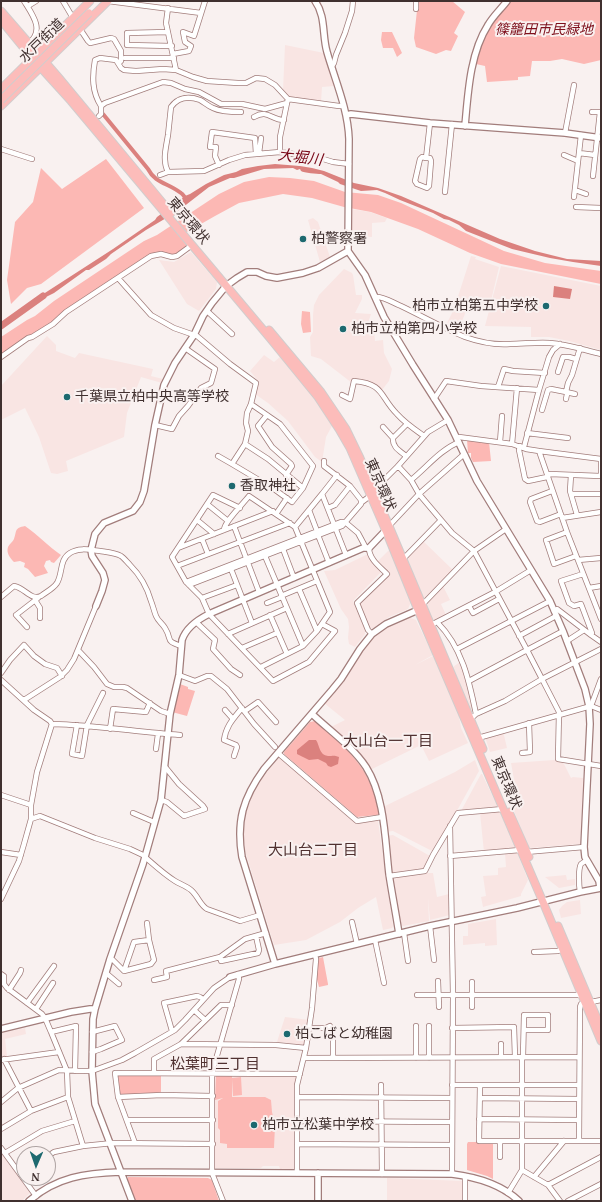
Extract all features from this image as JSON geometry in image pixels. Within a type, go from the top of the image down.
[{"type":"highway","points":[[1,89],[90,1]]},
{"type":"highway","name":"水戸街道","points":[[1,100],[88,12],[96,1]]},
{"type":"highway","name":"水戸街道","points":[[1,94],[88,12],[102,1]]},
{"type":"highway","points":[[1,106],[108,1]]},
{"type":"highway","name":"東京環状","points":[[2,17],[29,43],[35,56]]},
{"type":"highway","name":"東京環状","points":[[2,17],[321,392],[346,429],[360,458],[372,494],[402,558],[420,607],[434,624],[473,716],[478,738],[523,851]]},
{"type":"highway","name":"東京環状","points":[[176,222],[192,245],[228,284]]},
{"type":"highway","name":"東京環状","points":[[388,528],[503,809],[545,901],[582,995],[601,1028]]},
{"type":"highway","name":"東京環状","points":[[564,948],[587,1002],[601,1041]]},
{"type":"street","points":[[24,1],[34,16],[37,28],[34,38],[29,43]]},
{"type":"street","points":[[28,6],[36,1]]},
{"type":"street","points":[[63,1],[73,18]]},
{"type":"street","points":[[108,1],[201,13]]},
{"type":"street","points":[[125,58],[174,56],[189,51],[191,46],[185,42],[183,32],[194,36],[205,1]]},
{"type":"street","points":[[1,1102],[18,1088],[59,1070],[92,1071],[106,1067],[135,1053],[172,1031],[185,1020],[214,988],[230,977],[238,974],[451,921],[489,914],[601,888],[584,852],[590,724],[590,706],[585,689],[550,601],[477,481],[448,420],[434,400],[392,329],[365,275],[348,251],[349,130],[344,106],[327,51],[321,14],[315,1]]},
{"type":"street","points":[[332,66],[345,33],[352,11],[353,1]]},
{"type":"street","points":[[416,1],[416,9]]},
{"type":"street","points":[[464,126],[469,88],[478,46],[487,25],[507,1]]},
{"type":"street","points":[[168,8],[166,23],[176,70]]},
{"type":"street","points":[[80,28],[90,43],[111,38],[114,39],[121,51],[121,61],[119,64]]},
{"type":"street","points":[[168,32],[127,33],[127,45],[172,46]]},
{"type":"street","points":[[99,116],[101,114],[101,106],[98,102],[92,82],[95,60],[100,58],[116,60],[124,70],[176,70],[207,81],[246,83],[256,78],[265,79],[275,85],[288,101]]},
{"type":"street","points":[[101,106],[117,98],[163,82],[199,92],[221,104],[242,104],[265,109],[288,101],[344,106]]},
{"type":"street","points":[[565,133],[574,85]]},
{"type":"street","points":[[168,172],[165,159],[166,145],[172,107],[175,102],[184,98],[199,100],[212,108],[222,111],[241,112]]},
{"type":"street","points":[[280,152],[280,137],[288,101]]},
{"type":"street","points":[[592,112],[600,112],[599,137],[595,155],[593,176]]},
{"type":"street","points":[[254,117],[260,114],[266,114],[275,119],[284,120]]},
{"type":"street","points":[[346,115],[351,114],[430,123],[581,134],[599,137]]},
{"type":"street","points":[[426,158],[430,123]]},
{"type":"street","points":[[445,192],[452,124]]},
{"type":"street","points":[[219,165],[215,156],[216,147],[210,147],[212,132],[255,138],[258,154]]},
{"type":"street","points":[[574,197],[581,134]]},
{"type":"street","points":[[258,154],[261,138]]},
{"type":"street","points":[[1,149],[32,159]]},
{"type":"street","points":[[160,175],[168,172],[204,171],[245,155],[280,152],[349,164]]},
{"type":"street","points":[[579,153],[595,155]]},
{"type":"street","points":[[564,155],[578,161]]},
{"type":"street","points":[[422,157],[426,158],[430,158],[431,161],[429,186],[427,188],[417,184],[415,181],[420,159],[422,157]]},
{"type":"street","points":[[575,190],[586,194]]},
{"type":"street","points":[[576,207],[601,208]]},
{"type":"street","points":[[1,357],[28,338],[32,338],[54,324],[66,312],[151,256],[161,254],[172,257],[177,256],[192,245]]},
{"type":"street","points":[[24,700],[62,676],[71,664],[78,650],[105,580],[103,573],[92,556],[91,550],[96,532],[104,523],[133,511],[140,502],[163,388],[175,363],[194,335],[206,311],[228,284],[246,272],[257,272],[266,276],[277,278],[318,268],[348,251]]},
{"type":"street","points":[[118,278],[151,315],[174,328],[201,339],[230,364],[256,383],[251,404],[247,413],[246,423],[248,431],[244,444],[232,464]]},
{"type":"street","points":[[375,297],[388,300],[452,332],[476,340],[496,344],[544,342],[580,348],[601,354]]},
{"type":"street","points":[[206,311],[232,334]]},
{"type":"street","points":[[392,329],[400,324],[415,328]]},
{"type":"street","points":[[411,480],[444,450],[458,440],[459,437],[512,444],[522,447],[526,449],[538,451],[598,458],[601,460],[601,476],[550,474],[547,477],[528,481],[525,479],[519,450],[522,447],[527,433],[538,390],[545,373],[549,357],[553,350],[560,344]]},
{"type":"street","points":[[155,425],[172,429],[179,416],[200,388],[211,383],[215,369],[186,348]]},
{"type":"street","points":[[566,399],[568,383],[580,348]]},
{"type":"street","points":[[558,372],[563,357],[576,359]]},
{"type":"street","points":[[498,387],[504,369],[545,373]]},
{"type":"street","points":[[342,395],[350,399],[354,381],[377,387],[392,410],[407,424],[424,436]]},
{"type":"street","points":[[434,400],[446,381],[538,390]]},
{"type":"street","points":[[512,444],[517,388]]},
{"type":"street","points":[[542,410],[548,390],[551,389],[575,394]]},
{"type":"street","points":[[218,456],[292,502],[303,488],[313,466],[280,424],[251,404]]},
{"type":"street","points":[[267,415],[258,426],[272,447],[292,465],[286,474]]},
{"type":"street","points":[[500,442],[502,416]]},
{"type":"street","points":[[188,583],[318,533],[341,522],[345,522],[428,432],[448,420]]},
{"type":"street","points":[[393,438],[407,424]]},
{"type":"street","points":[[382,427],[393,438],[395,447],[406,456]]},
{"type":"street","points":[[527,433],[568,438]]},
{"type":"street","points":[[244,444],[268,459],[303,488]]},
{"type":"street","points":[[538,451],[566,532],[601,619]]},
{"type":"street","points":[[132,1201],[95,1104],[92,1071],[93,1019],[110,959],[145,857],[161,800],[170,714],[179,675],[181,646],[184,635],[202,617],[346,555],[363,548],[368,548],[419,494],[465,455]]},
{"type":"street","points":[[324,462],[324,466],[350,486],[362,502]]},
{"type":"street","points":[[398,466],[411,480],[419,494],[440,521],[474,551],[559,712],[558,759],[601,766]]},
{"type":"street","points":[[295,527],[337,475]]},
{"type":"street","points":[[571,475],[571,494],[577,515]]},
{"type":"street","points":[[328,508],[335,505],[350,486]]},
{"type":"street","points":[[552,491],[531,499],[530,502],[537,521],[540,522],[561,516],[601,512]]},
{"type":"street","points":[[322,494],[346,555]]},
{"type":"street","points":[[571,494],[601,494]]},
{"type":"street","points":[[240,508],[213,495],[172,557],[188,583],[202,598],[209,614],[273,681],[309,662],[335,630],[322,624]]},
{"type":"street","points":[[224,530],[224,526],[249,496],[290,523],[295,527],[330,612],[317,631],[303,646],[261,667]]},
{"type":"street","points":[[178,548],[234,526],[275,513],[287,498]]},
{"type":"street","points":[[207,504],[228,521]]},
{"type":"street","points":[[309,510],[329,563]]},
{"type":"street","points":[[197,520],[214,534]]},
{"type":"street","points":[[402,558],[405,557],[440,521]]},
{"type":"street","points":[[345,522],[358,533],[368,548],[374,561],[387,574],[357,603],[368,630],[372,634]]},
{"type":"street","points":[[177,566],[290,523]]},
{"type":"street","points":[[234,526],[259,592]]},
{"type":"street","points":[[275,964],[242,857],[239,842],[241,819],[248,794],[277,750],[312,714],[341,679],[360,649],[372,634],[386,624],[420,607],[474,551],[506,529]]},
{"type":"street","points":[[566,532],[546,540],[554,564],[577,558],[601,558]]},
{"type":"street","points":[[202,539],[208,554]]},
{"type":"street","points":[[188,583],[231,569],[247,560],[265,556],[300,540]]},
{"type":"street","points":[[283,549],[294,578]]},
{"type":"street","points":[[27,627],[16,615],[56,585],[64,560],[69,554],[80,550],[91,550],[120,555],[143,582],[151,600],[156,617],[168,633],[168,640],[181,646]]},
{"type":"street","points":[[265,556],[303,646]]},
{"type":"street","points":[[231,569],[252,623]]},
{"type":"street","points":[[434,624],[495,592],[531,570]]},
{"type":"street","points":[[583,574],[562,581],[569,603],[574,606],[581,604],[592,633],[591,635]]},
{"type":"street","points":[[267,603],[317,581]]},
{"type":"street","points":[[202,598],[237,585]]},
{"type":"street","points":[[1,597],[14,586],[24,590],[37,599],[40,608],[40,618]]},
{"type":"street","points":[[589,588],[601,586]]},
{"type":"street","points":[[299,589],[317,631]]},
{"type":"street","points":[[469,606],[473,613],[499,599]]},
{"type":"street","points":[[457,650],[550,601]]},
{"type":"street","points":[[228,634],[287,608]]},
{"type":"street","points":[[519,636],[555,613],[557,609],[601,642]]},
{"type":"street","points":[[270,615],[287,654]]},
{"type":"street","points":[[196,622],[215,640],[213,649],[231,668],[240,675]]},
{"type":"street","points":[[434,624],[445,631],[457,650],[469,681],[473,716],[601,649]]},
{"type":"street","points":[[567,641],[584,630]]},
{"type":"street","points":[[469,681],[563,631]]},
{"type":"street","points":[[242,648],[277,633]]},
{"type":"street","points":[[1,673],[10,660],[24,645],[34,656],[48,666],[57,668],[62,676]]},
{"type":"street","points":[[78,650],[107,684],[114,687],[127,688],[161,711],[170,714]]},
{"type":"street","points":[[179,675],[195,681],[211,676],[227,689],[254,724],[277,750],[357,821],[382,818]]},
{"type":"street","points":[[590,706],[601,679]]},
{"type":"street","points":[[1,680],[52,724],[88,725],[110,729],[180,735]]},
{"type":"street","points":[[77,725],[72,754],[82,756],[88,725],[103,694]]},
{"type":"street","points":[[234,756],[237,747],[236,745],[224,740],[225,731],[233,719],[244,710],[258,702],[276,722]]},
{"type":"street","points":[[110,729],[113,710],[146,712],[150,703]]},
{"type":"street","points":[[478,738],[590,706],[601,710]]},
{"type":"street","points":[[225,710],[233,719]]},
{"type":"street","points":[[312,714],[354,752],[366,767],[378,793],[389,876],[408,962]]},
{"type":"street","points":[[522,753],[530,752],[529,723]]},
{"type":"street","points":[[1,899],[21,855],[31,819],[31,805],[37,772],[52,724]]},
{"type":"street","points":[[156,749],[158,734]]},
{"type":"street","points":[[161,800],[168,802],[184,816],[205,809],[179,784],[166,768],[164,768]]},
{"type":"street","points":[[1,795],[31,805]]},
{"type":"street","points":[[389,876],[425,871],[458,813],[503,809]]},
{"type":"street","points":[[31,812],[95,838],[130,849],[145,857],[174,880],[192,891],[207,909],[240,921],[260,915]]},
{"type":"street","points":[[133,813],[154,822]]},
{"type":"street","points":[[31,819],[40,816]]},
{"type":"street","points":[[450,826],[453,995],[452,1174]]},
{"type":"street","points":[[450,856],[584,847]]},
{"type":"street","points":[[1,852],[21,855]]},
{"type":"street","points":[[580,892],[580,866],[587,860]]},
{"type":"street","points":[[352,922],[357,944]]},
{"type":"street","points":[[124,970],[151,964],[154,960],[147,923]]},
{"type":"street","points":[[430,926],[434,960]]},
{"type":"street","points":[[154,980],[167,977],[166,971],[220,957],[245,939],[266,933]]},
{"type":"street","points":[[220,957],[221,961],[258,953],[259,950],[256,936]]},
{"type":"street","points":[[124,970],[134,942],[149,940]]},
{"type":"street","points":[[375,940],[384,983]]},
{"type":"street","points":[[534,952],[558,951],[564,948]]},
{"type":"street","points":[[297,1173],[297,1085],[306,1048],[312,1008],[316,959],[315,954]]},
{"type":"street","points":[[110,959],[124,970]]},
{"type":"street","points":[[27,1003],[54,966]]},
{"type":"street","points":[[10,990],[21,970]]},
{"type":"street","points":[[106,973],[119,984]]},
{"type":"street","points":[[1,974],[4,976],[5,986],[36,1009],[45,1018],[67,1071],[68,1096],[83,1146]]},
{"type":"street","points":[[223,1201],[212,1173],[212,1073],[239,979],[238,974]]},
{"type":"street","points":[[438,981],[439,1007]]},
{"type":"street","points":[[472,982],[472,1006]]},
{"type":"street","points":[[36,1009],[53,983]]},
{"type":"street","points":[[417,995],[582,995]]},
{"type":"street","points":[[172,1031],[164,1003],[196,996],[203,1000]]},
{"type":"street","points":[[580,1141],[580,1007],[581,1004],[587,1002],[601,1000]]},
{"type":"street","points":[[154,1073],[154,1059],[181,1044],[221,1005],[232,1005]]},
{"type":"street","points":[[1,1029],[45,1018],[95,1009]]},
{"type":"street","points":[[194,1010],[205,1020]]},
{"type":"street","points":[[508,1193],[522,1170],[524,1015],[548,1015],[548,1030],[524,1030]]},
{"type":"street","points":[[51,1032],[76,1026],[75,1071]]},
{"type":"street","points":[[92,1032],[115,1026],[122,1040],[92,1052]]},
{"type":"street","points":[[309,1028],[326,1028],[330,1026]]},
{"type":"street","points":[[416,1026],[416,1058]]},
{"type":"street","points":[[429,1026],[429,1058]]},
{"type":"street","points":[[452,1028],[514,1027],[515,1057]]},
{"type":"street","points":[[333,1040],[333,1058]]},
{"type":"street","points":[[181,1044],[276,1045],[306,1048]]},
{"type":"street","points":[[501,1044],[501,1057]]},
{"type":"street","points":[[31,1111],[2,1060],[59,1052]]},
{"type":"street","points":[[304,1058],[579,1057]]},
{"type":"street","points":[[106,1067],[115,1073],[300,1074]]},
{"type":"street","points":[[115,1073],[118,1097],[135,1143]]},
{"type":"street","points":[[381,1085],[382,1174]]},
{"type":"street","points":[[452,1085],[579,1085]]},
{"type":"street","points":[[480,1085],[479,1141],[601,1141]]},
{"type":"street","points":[[1,1129],[31,1111],[68,1096]]},
{"type":"street","points":[[118,1097],[213,1096]]},
{"type":"street","points":[[297,1097],[452,1098]]},
{"type":"street","points":[[480,1098],[580,1099]]},
{"type":"street","points":[[479,1119],[579,1120]]},
{"type":"street","points":[[127,1120],[213,1120]]},
{"type":"street","points":[[5,1154],[42,1131],[75,1121]]},
{"type":"street","points":[[297,1121],[452,1122]]},
{"type":"street","points":[[500,1141],[500,1157]]},
{"type":"street","points":[[534,1177],[564,1141]]},
{"type":"street","points":[[56,1152],[83,1146],[110,1143],[213,1144]]},
{"type":"street","points":[[297,1144],[452,1145]]},
{"type":"street","points":[[1,1148],[16,1169]]},
{"type":"street","points":[[548,1185],[601,1157]]},
{"type":"street","points":[[522,1170],[548,1185],[560,1201]]},
{"type":"street","points":[[29,1201],[47,1188],[77,1176],[95,1173],[120,1172],[452,1174],[489,1183],[508,1193],[519,1201]]},
{"type":"street","points":[[318,1173],[318,1201]]},
{"type":"street","points":[[465,1176],[465,1201]]},
{"type":"street","points":[[568,1201],[601,1184]]},
{"type":"street","points":[[29,1186],[36,1196]]},
{"type":"shaded area","points":[[285,45],[324,53],[334,86],[322,87],[321,102],[290,98],[283,91]]},
{"type":"shaded area","points":[[275,164],[300,166],[324,171],[354,183],[378,188],[401,196],[500,239],[535,251],[567,259],[601,261],[601,266],[550,258],[512,249],[466,231],[459,225],[449,220],[377,190],[361,191],[340,184],[321,174],[305,172],[301,171],[300,169],[264,169],[230,178],[209,187],[178,211],[146,230],[106,259],[89,270],[86,270],[54,293],[36,302],[34,300],[113,249],[155,220],[185,196],[206,184],[224,175],[242,169]]},
{"type":"shaded area","points":[[351,209],[370,212],[387,218],[385,222],[372,223],[372,237],[350,235]]},
{"type":"shaded area","points":[[313,218],[318,222],[330,257],[320,262],[308,220]]},
{"type":"shaded area","points":[[191,252],[217,282],[216,289],[199,311],[187,304],[159,260],[174,262]]},
{"type":"shaded area","points":[[471,256],[476,257],[475,259],[499,267],[489,309],[474,303],[473,305],[469,304],[462,321],[464,322],[460,328],[461,331],[446,325],[454,309]]},
{"type":"shaded area","name":"柏市立柏第五中学校","points":[[501,266],[601,286],[601,350],[549,337],[531,337],[531,327],[485,326]]},
{"type":"shaded area","name":"柏市立柏第四小学校","points":[[344,269],[353,275],[356,295],[362,295],[362,299],[355,313],[371,314],[367,326],[373,327],[375,341],[383,340],[384,353],[392,369],[389,381],[382,390],[369,382],[352,383],[321,359],[311,356],[310,337],[313,332],[314,305],[319,295]]},
{"type":"shaded area","points":[[554,286],[572,289],[570,299],[553,297]]},
{"type":"shaded area","name":"千葉県立柏中央高等学校","points":[[47,336],[56,345],[56,351],[75,358],[79,353],[153,369],[151,376],[163,379],[162,383],[141,377],[127,413],[124,437],[66,461],[68,471],[57,474],[51,473],[39,437],[25,408],[1,420],[1,386]]},
{"type":"shaded area","points":[[264,355],[274,362],[281,356],[333,424],[326,437],[322,462],[315,457],[288,421],[268,403],[255,394],[259,382],[250,371]]},
{"type":"shaded area","points":[[423,541],[454,571],[426,599],[424,599],[407,558]]},
{"type":"shaded area","points":[[390,549],[411,602],[408,609],[389,617],[373,629],[370,628],[360,603],[389,574],[377,562]]},
{"type":"shaded area","points":[[368,554],[382,571],[353,601],[365,630],[365,634],[355,647],[349,644],[348,619],[341,609],[324,571],[335,570]]},
{"type":"shaded area","points":[[443,586],[450,600],[441,604],[446,615],[433,621],[425,603]]},
{"type":"shaded area","points":[[408,617],[416,620],[433,655],[415,665],[433,656],[458,710],[461,728],[468,743],[429,761],[421,745],[370,770],[331,727],[345,720],[324,703],[371,638],[388,626]]},
{"type":"shaded area","points":[[460,662],[466,678],[473,711],[471,711],[453,667]]},
{"type":"shaded area","points":[[503,731],[507,748],[490,752],[485,737]]},
{"type":"shaded area","points":[[309,740],[316,740],[323,754],[339,757],[338,764],[331,767],[318,759],[309,760],[297,754],[297,750]]},
{"type":"shaded area","points":[[278,758],[282,758],[356,823],[378,821],[393,926],[392,928],[383,930],[376,897],[358,908],[340,922],[306,940],[274,945],[246,854],[243,838],[246,812],[252,795],[259,782]]},
{"type":"shaded area","points":[[475,760],[479,771],[434,852],[393,831],[386,832],[383,807],[455,772]]},
{"type":"shaded area","points":[[554,760],[563,762],[571,778],[583,778],[580,844],[529,848],[504,787],[515,785],[511,763]]},
{"type":"shaded area","points":[[481,774],[498,807],[461,811]]},
{"type":"shaded area","points":[[500,811],[516,849],[484,852],[480,813]]},
{"type":"shaded area","points":[[393,835],[430,856],[423,870],[392,872],[386,836]]},
{"type":"shaded area","points":[[517,852],[528,880],[521,896],[483,907],[481,897],[486,896],[483,876],[498,875],[498,868],[506,867],[505,853]]},
{"type":"shaded area","points":[[433,873],[437,897],[449,894],[450,915],[430,920],[428,898],[429,921],[403,926],[399,924],[393,879],[394,877]]},
{"type":"shaded area","points":[[566,875],[567,880],[575,879],[575,885],[559,888],[545,877]]},
{"type":"shaded area","points":[[580,900],[581,914],[561,918],[559,910],[562,906],[567,902]]},
{"type":"shaded area","points":[[496,919],[497,945],[485,946],[485,943],[463,945],[463,936],[468,936],[468,924]]},
{"type":"shaded area","points":[[285,1017],[309,1020],[304,1045],[277,1042]]},
{"type":"shaded area","points":[[25,1028],[26,1034],[5,1039],[7,1056],[1,1058],[1,1033]]},
{"type":"shaded area","name":"柏市立松葉中学校","points":[[214,1076],[297,1077],[295,1084],[294,1169],[280,1169],[279,1166],[263,1166],[261,1168],[214,1168]]},
{"type":"shaded area","points":[[1,1151],[16,1173],[16,1186],[25,1186],[30,1193],[22,1201],[1,1201]]},
{"type":"shaded area","points":[[387,1178],[464,1181],[463,1201],[387,1201]]},
{"type":"green space","points":[[418,1],[452,1],[465,12],[454,33],[458,36],[451,51],[446,50],[436,54],[416,47],[414,38]]},
{"type":"green space","name":"篠籠田市民緑地","points":[[510,1],[601,1],[601,60],[584,64],[562,59],[532,61],[530,76],[518,77],[518,80],[487,82],[485,66],[476,64],[476,59],[488,27],[494,17],[507,6]]},
{"type":"green space","points":[[382,32],[392,32],[402,53],[397,57],[393,48],[383,48],[381,40]]},
{"type":"green space","points":[[106,159],[144,208],[41,284],[27,288],[11,304],[7,280],[15,222],[33,202],[41,168],[62,189]]},
{"type":"green space","points":[[269,177],[314,181],[345,192],[378,195],[401,203],[504,251],[545,263],[601,271],[601,284],[501,264],[470,253],[418,229],[371,212],[344,207],[312,198],[283,194],[239,203],[215,216],[180,236],[188,246],[180,252],[175,255],[168,255],[159,252],[1,355],[1,337],[35,316],[54,301],[144,241],[157,235],[219,194],[244,182]]},
{"type":"green space","points":[[302,311],[310,312],[311,332],[303,333],[301,324]]},
{"type":"green space","points":[[467,440],[489,442],[491,461],[473,462],[471,453],[468,453]]},
{"type":"green space","points":[[25,526],[61,555],[54,563],[50,560],[46,561],[44,566],[48,573],[35,577],[28,569],[24,567],[25,563],[20,561],[14,562],[9,555],[8,547],[13,540],[16,530]]},
{"type":"green space","points":[[180,684],[195,691],[187,716],[172,712]]},
{"type":"green space","points":[[315,721],[338,741],[357,761],[371,784],[376,798],[379,814],[357,817],[284,754],[284,752],[310,722]]},
{"type":"green space","points":[[323,957],[328,985],[319,987],[316,976],[316,959]]},
{"type":"green space","points":[[119,1075],[161,1075],[161,1094],[121,1094]]},
{"type":"green space","points":[[216,1076],[232,1076],[232,1078],[241,1077],[242,1095],[233,1096],[232,1079],[232,1097],[265,1097],[271,1100],[275,1125],[274,1148],[227,1148],[227,1144],[220,1143],[220,1130],[218,1128],[218,1101],[223,1098],[215,1100]]},
{"type":"green space","points":[[468,1142],[493,1142],[493,1179],[467,1170]]},
{"type":"green space","points":[[128,1177],[208,1178],[212,1180],[219,1201],[135,1201],[127,1180]]},
{"type":"waterway","points":[[103,114],[151,174],[158,180],[182,194],[187,200]]},
{"type":"waterway","name":"大堀川","points":[[1,326],[43,296]]},
{"type":"place","name":"柏警察署","points":[[303,239]]},
{"type":"place","name":"柏市立柏第五中学校","points":[[546,306]]},
{"type":"place","name":"柏市立柏第四小学校","points":[[343,329]]},
{"type":"place","name":"千葉県立柏中央高等学校","points":[[67,397]]},
{"type":"place","name":"香取神社","points":[[232,486]]},
{"type":"place","name":"柏こばと幼稚園","points":[[287,1034]]},
{"type":"place","name":"柏市立松葉中学校","points":[[254,1125]]},
{"type":"district","name":"大山台一丁目","points":[[388,742]]},
{"type":"district","name":"大山台二丁目","points":[[313,851]]},
{"type":"district","name":"松葉町三丁目","points":[[215,1065]]}]
